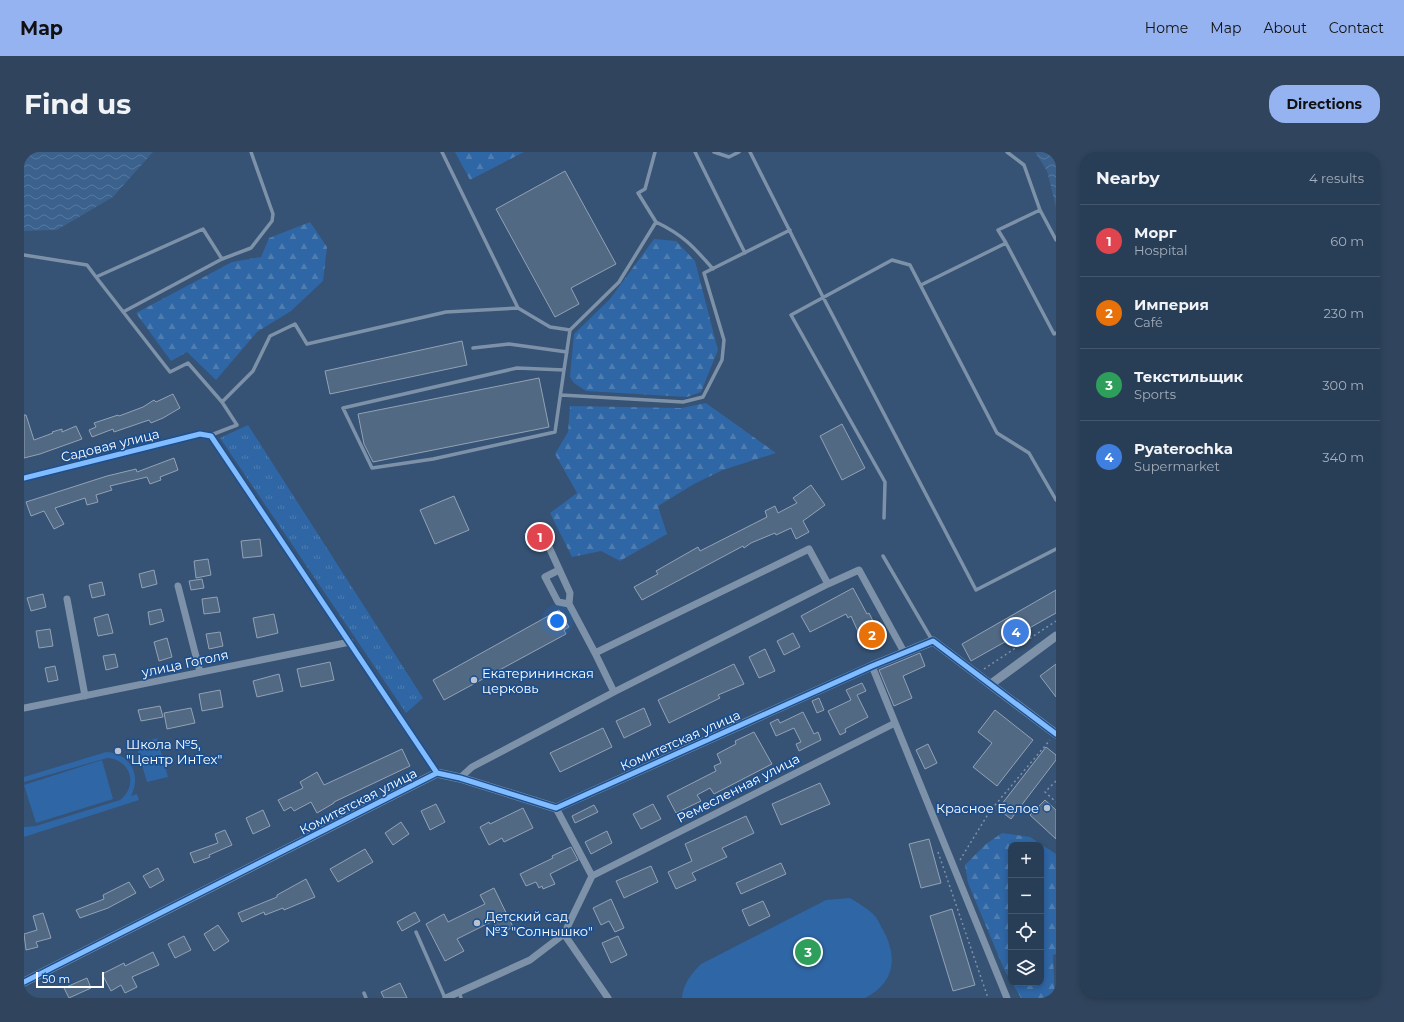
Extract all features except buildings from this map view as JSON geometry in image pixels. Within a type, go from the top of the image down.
[{"type":"street","name":"Садовая улица","points":[[24,478],[200,434],[211,436]]},
{"type":"street","points":[[211,436],[437,773]]},
{"type":"street","points":[[549,547],[570,593],[569,604],[614,692]]},
{"type":"street","points":[[595,653],[809,549],[828,584]]},
{"type":"street","points":[[559,570],[545,577],[558,602],[569,604]]},
{"type":"street","points":[[460,778],[472,767],[614,692],[828,584],[859,570],[904,652]]},
{"type":"street","points":[[178,586],[200,672]]},
{"type":"street","points":[[67,599],[85,696]]},
{"type":"street","points":[[991,684],[1056,636]]},
{"type":"street","points":[[933,641],[1056,733]]},
{"type":"street","name":"Комитетская улица","points":[[24,982],[437,773],[460,778],[556,808],[872,666],[933,641]]},
{"type":"street","name":"улица Гоголя","points":[[24,708],[350,642]]},
{"type":"street","points":[[872,666],[1007,998]]},
{"type":"street","name":"Ремесленная улица","points":[[592,876],[895,723]]},
{"type":"street","points":[[446,998],[460,995],[530,960],[564,934],[592,876],[556,808]]},
{"type":"street","points":[[564,934],[608,998]]},
{"type":"lane","points":[[123,312],[222,259],[251,248],[272,221],[273,214],[251,152]]},
{"type":"lane","points":[[442,152],[518,308],[550,328],[570,330]]},
{"type":"lane","points":[[655,152],[645,189],[638,193],[656,222],[676,232],[690,242],[713,269]]},
{"type":"lane","points":[[695,152],[745,253]]},
{"type":"lane","points":[[714,152],[729,157],[739,152]]},
{"type":"lane","points":[[750,152],[823,297],[976,590],[1056,549]]},
{"type":"lane","points":[[1006,152],[1024,165],[1040,210],[1056,240]]},
{"type":"lane","points":[[1040,210],[998,230],[1054,334],[1056,333]]},
{"type":"lane","points":[[564,370],[517,368],[343,408],[372,468],[433,459],[555,432],[570,330],[619,282],[656,222]]},
{"type":"lane","points":[[96,277],[203,229],[222,259]]},
{"type":"lane","points":[[561,395],[683,402],[703,397],[722,360],[724,340],[704,273],[790,230]]},
{"type":"lane","points":[[921,285],[1006,243]]},
{"type":"lane","points":[[24,255],[87,265],[170,372],[188,363],[222,402],[237,425],[211,436]]},
{"type":"lane","points":[[884,518],[885,482],[791,315],[892,260],[910,265],[997,433],[1028,453],[1056,500]]},
{"type":"lane","points":[[222,402],[253,371],[270,336],[295,324],[306,344],[446,312],[518,308]]},
{"type":"lane","points":[[473,348],[509,344],[567,352]]},
{"type":"lane","points":[[883,556],[933,641]]},
{"type":"lane","points":[[416,932],[446,998]]},
{"type":"lane","points":[[364,992],[366,998]]},
{"type":"path","points":[[977,673],[1056,621]]},
{"type":"path","points":[[955,868],[990,811],[1056,733]]},
{"type":"path","points":[[1056,781],[1045,792],[1056,802]]},
{"type":"path","points":[[938,852],[988,998]]},
{"type":"green space","points":[[455,152],[524,152],[470,180]]},
{"type":"green space","points":[[310,222],[327,247],[323,281],[291,311],[257,332],[216,380],[187,352],[171,361],[136,313],[232,262],[261,257],[269,238]]},
{"type":"green space","points":[[654,239],[676,241],[695,261],[718,350],[701,392],[687,397],[586,391],[574,383],[570,377],[574,334],[610,299]]},
{"type":"green space","points":[[706,403],[776,453],[723,470],[694,484],[658,506],[667,534],[620,561],[601,551],[572,557],[550,513],[577,493],[555,454],[568,432],[570,406],[681,408]]},
{"type":"green space","points":[[248,425],[423,698],[406,713],[220,438]]},
{"type":"green space","points":[[157,738],[168,777],[147,782],[136,745]]},
{"type":"green space","points":[[106,752],[122,756],[132,766],[135,780],[131,796],[137,794],[139,800],[24,837],[24,827],[36,826],[120,800],[126,794],[130,780],[126,768],[115,759],[107,758],[24,782],[24,777]]},
{"type":"green space","points":[[102,760],[113,799],[36,823],[24,785]]},
{"type":"green space","points":[[1002,833],[1030,837],[1038,842],[1008,842],[1008,976],[968,883],[965,865],[986,844]]},
{"type":"green space","points":[[1044,846],[1056,854],[1056,954],[1053,955],[1055,998],[1021,998],[1014,986],[1044,986]]},
{"type":"green space","points":[[850,898],[876,917],[888,940],[891,950],[891,968],[888,977],[883,985],[865,998],[682,998],[684,988],[688,980],[701,964],[826,900]]},
{"type":"water","points":[[24,152],[153,152],[113,197],[57,230],[24,231]]},
{"type":"water","points":[[1035,152],[1056,152],[1056,207],[1047,171]]},
{"type":"cycle path","points":[[24,478],[200,434],[211,436],[437,773]]},
{"type":"cycle path","points":[[24,982],[437,773],[460,778],[556,808],[872,666],[933,641],[1056,734]]},
{"type":"place","name":"Морг","points":[[540,537]]},
{"type":"place","name":"Pyaterochka","points":[[1016,632]]},
{"type":"place","name":"Империя","points":[[872,635]]},
{"type":"place","name":"Екатерининская церковь","points":[[474,680]]},
{"type":"place","name":"Школа №5, \"Центр ИнТех\"","points":[[118,751]]},
{"type":"place","name":"Красное Белое","points":[[1047,808]]},
{"type":"place","name":"Детский сад №3 \"Солнышко\"","points":[[477,923]]},
{"type":"place","name":"Текстильщик","points":[[808,952]]}]
